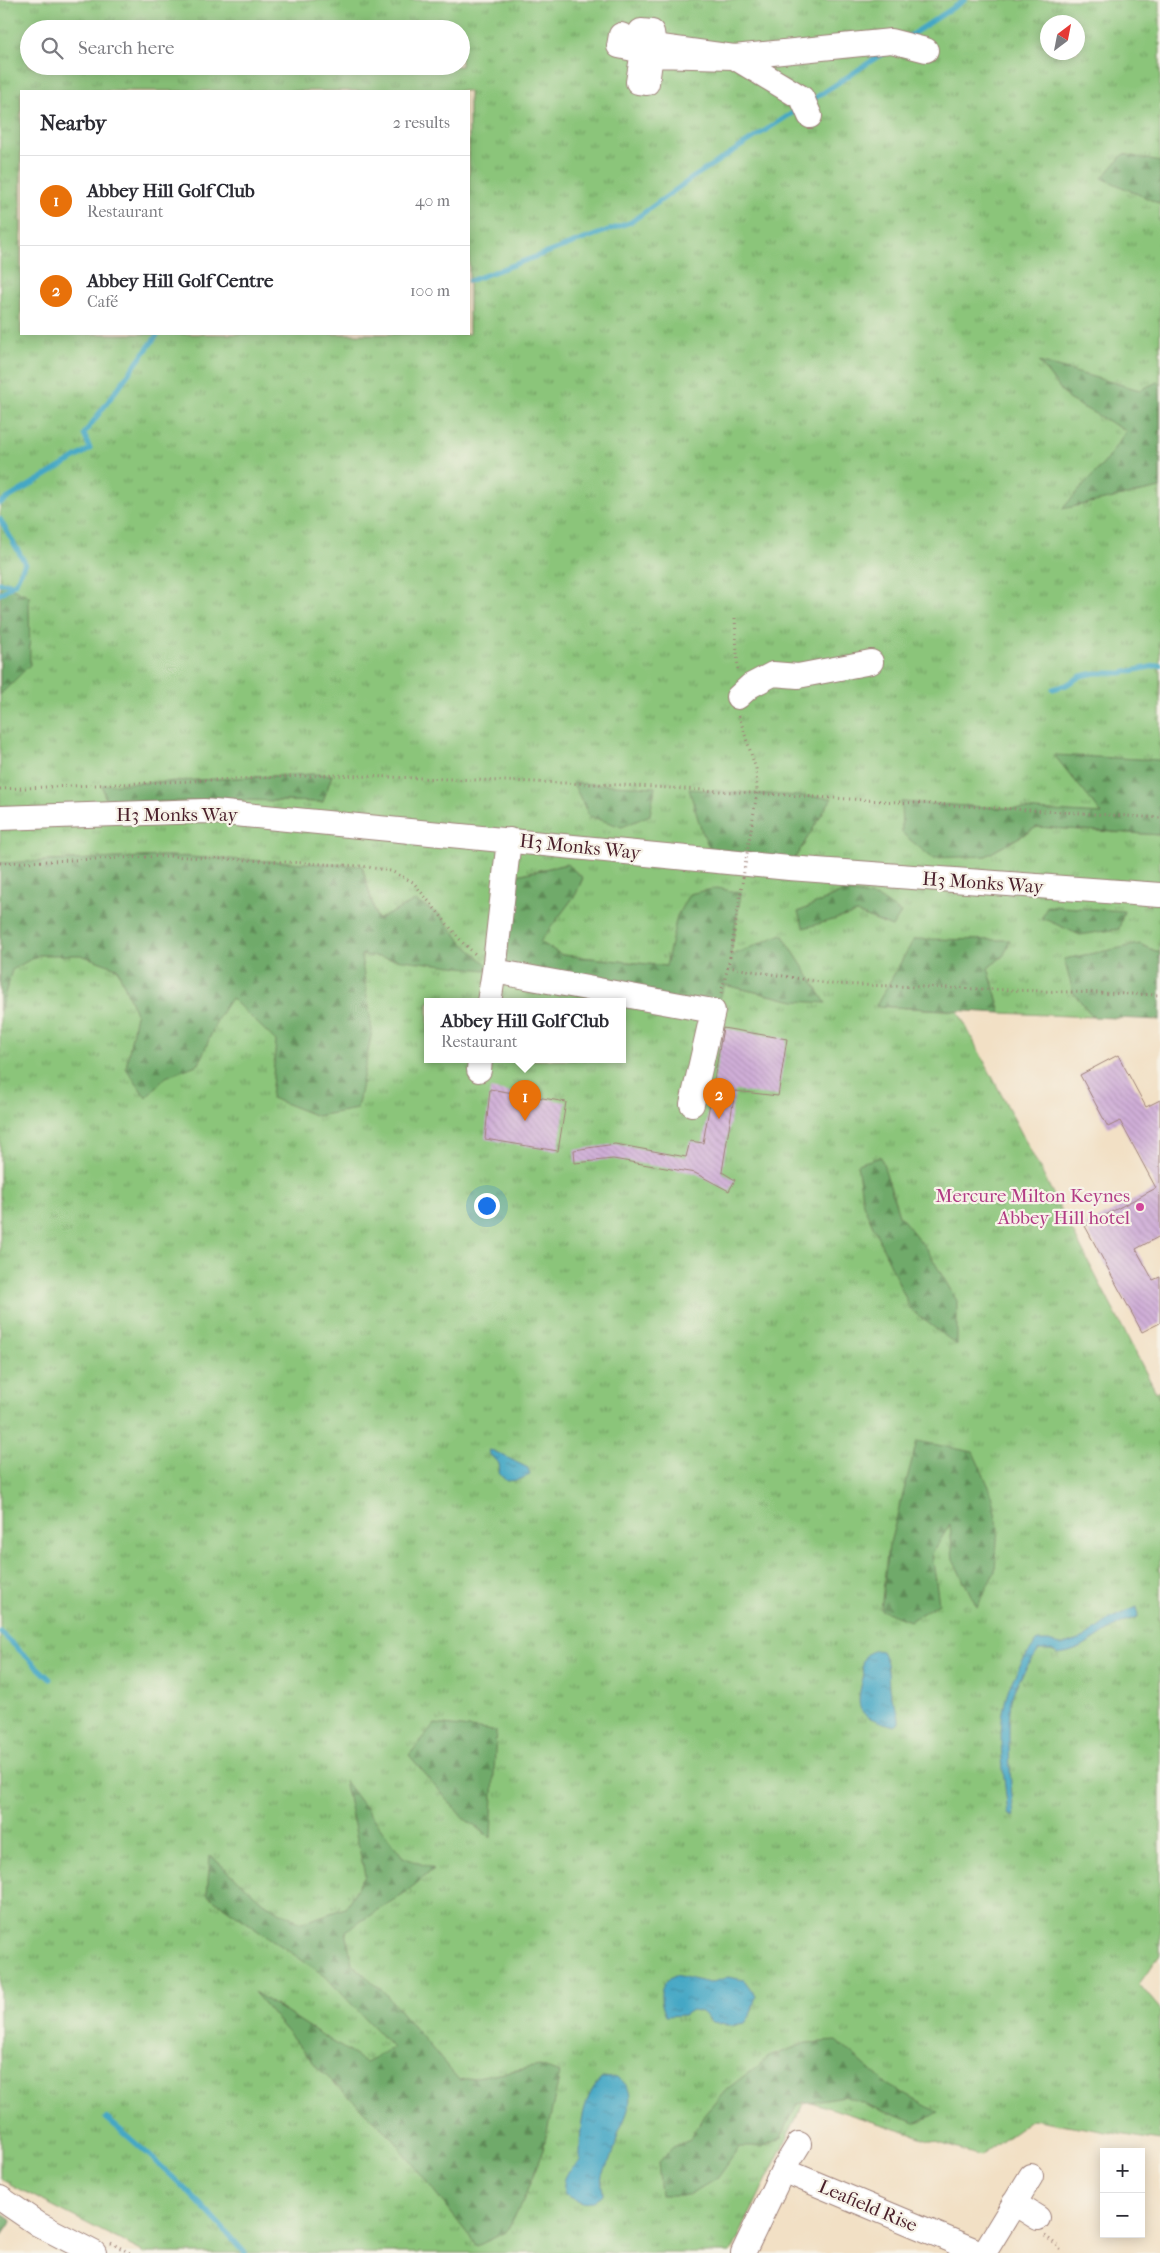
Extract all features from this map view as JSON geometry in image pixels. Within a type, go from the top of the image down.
[{"type":"street","points":[[806,107],[734,57],[654,46],[652,32],[641,31],[640,43],[621,36],[619,46],[643,51],[638,82],[647,83],[651,55],[734,57],[910,46]]},
{"type":"street","points":[[738,697],[750,686],[773,674],[798,676],[871,662]]},
{"type":"street","name":"H3 Monks Way","points":[[0,818],[204,811],[789,868],[1160,895]]},
{"type":"street","points":[[490,998],[509,840]]},
{"type":"street","points":[[494,971],[713,1011],[692,1104]]},
{"type":"street","points":[[742,2253],[783,2170],[799,2144]]},
{"type":"street","name":"Leafield Rise","points":[[783,2170],[983,2253],[1031,2176]]},
{"type":"street","points":[[0,2198],[38,2224],[94,2253]]},
{"type":"street","points":[[1014,2203],[1038,2218]]},
{"type":"path","points":[[0,790],[314,774],[757,792],[1160,818]]},
{"type":"path","points":[[713,1011],[725,985],[757,792]]},
{"type":"path","points":[[0,863],[168,856],[362,866],[391,871],[413,882],[462,942],[494,971]]},
{"type":"path","points":[[728,967],[832,984],[1160,995]]},
{"type":"green space","points":[[0,0],[1160,0],[1160,818],[901,802],[986,856],[1037,827],[1160,835],[1160,953],[1140,944],[1073,992],[1093,1017],[1001,1013],[988,968],[1004,955],[876,1006],[958,1011],[1156,1392],[1160,1390],[1160,1955],[1139,1984],[1160,2009],[1160,2141],[1032,2119],[980,2156],[805,2100],[731,2253],[145,2253],[0,2179],[0,892],[238,898],[358,933],[462,942],[440,915],[377,920],[362,866],[168,856],[0,863]],"holes":[[[314,774],[332,775],[322,802],[243,800],[102,785]],[[567,864],[576,894],[539,942],[562,955],[667,966],[677,916],[741,894],[730,957],[795,1001],[725,985],[494,971],[504,878]],[[844,891],[892,927],[857,913],[798,912]]]},
{"type":"green space","points":[[1124,154],[1160,162],[1160,204],[1102,178]]},
{"type":"green space","points":[[1039,362],[1140,390],[1157,382],[1160,383],[1160,488],[1062,509],[1105,462],[1126,431],[1068,399]]},
{"type":"green space","points":[[0,582],[29,596],[30,665],[0,695]]},
{"type":"green space","points":[[1054,755],[1160,760],[1160,835],[1037,827],[986,856],[932,858],[902,833],[901,802],[1102,814]]},
{"type":"green space","points":[[314,774],[332,775],[323,802],[243,800],[106,803],[102,785]]},
{"type":"green space","points":[[573,783],[655,787],[650,815],[622,827],[589,816]]},
{"type":"green space","points":[[689,789],[832,798],[789,868],[715,861],[701,829]]},
{"type":"green space","points":[[168,856],[362,866],[377,920],[415,901],[440,915],[462,942],[494,971],[361,955],[372,1031],[357,1109],[317,1116],[271,1098],[276,1041],[231,998],[217,1020],[199,1064],[166,1077],[146,1098],[126,1068],[136,1014],[117,968],[81,955],[38,955],[12,970],[0,1011],[0,863]]},
{"type":"green space","points":[[567,864],[583,878],[576,894],[540,942],[562,955],[666,966],[677,916],[689,894],[717,888],[741,893],[730,956],[782,934],[826,1003],[795,1001],[725,985],[713,1011],[494,971],[504,878]]},
{"type":"green space","points":[[844,891],[879,898],[901,913],[892,927],[857,913],[804,928],[798,912]]},
{"type":"green space","points":[[1047,906],[1124,911],[1119,929],[1080,935],[1042,918]]},
{"type":"green space","points":[[914,939],[1010,940],[1004,955],[988,968],[1001,1013],[876,1006]]},
{"type":"green space","points":[[1140,944],[1160,953],[1160,1020],[1093,1017],[1073,992],[1064,959]]},
{"type":"green space","points":[[881,1157],[899,1215],[928,1251],[957,1301],[957,1345],[911,1310],[863,1204],[857,1164]]},
{"type":"green space","points":[[917,1441],[973,1452],[990,1489],[998,1526],[995,1571],[977,1607],[953,1560],[950,1524],[932,1554],[939,1603],[910,1621],[881,1610],[887,1554]]},
{"type":"green space","points":[[435,1724],[496,1731],[491,1838],[462,1817],[409,1755]]},
{"type":"green space","points":[[344,1780],[403,1857],[434,1869],[406,1892],[346,1931],[352,1964],[384,1992],[459,2080],[540,2066],[560,2073],[543,2150],[523,2201],[506,2232],[477,2246],[391,2136],[318,2068],[254,1992],[365,2062],[393,2048],[325,1976],[207,1895],[210,1855],[263,1902],[301,1923],[345,1908],[365,1875]]},
{"type":"green space","points":[[837,2041],[888,2085],[939,2113],[915,2123],[844,2096],[797,2104],[781,2138],[761,2147],[739,2147],[716,2179],[688,2195],[661,2195],[658,2163],[673,2147],[690,2140],[704,2115],[727,2089],[769,2057],[806,2043]]},
{"type":"green space","points":[[0,2212],[12,2221],[0,2239]]},
{"type":"water","points":[[489,1450],[528,1468],[530,1475],[518,1480],[506,1481],[499,1473],[499,1464],[490,1455]]},
{"type":"water","points":[[1137,1607],[1138,1617],[1117,1625],[1080,1648],[1058,1654],[1051,1650],[1039,1650],[1018,1682],[1013,1693],[1009,1719],[1009,1754],[1014,1817],[1008,1814],[1001,1744],[1002,1723],[1011,1683],[1022,1663],[1038,1641],[1049,1641],[1062,1646],[1084,1638],[1110,1619]]},
{"type":"water","points":[[875,1650],[882,1651],[886,1660],[889,1689],[899,1718],[899,1723],[895,1726],[866,1715],[859,1705],[864,1674],[862,1662],[865,1656]]},
{"type":"water","points":[[675,1975],[710,1983],[728,1977],[744,1980],[756,1996],[750,2016],[745,2023],[732,2025],[712,2022],[701,2012],[692,2010],[684,2015],[666,2016],[661,1998],[662,1988]]},
{"type":"water","points":[[617,2077],[628,2089],[630,2103],[612,2156],[602,2174],[603,2195],[593,2201],[579,2201],[564,2193],[564,2182],[569,2172],[580,2161],[581,2128],[585,2107],[594,2087],[601,2078]]},
{"type":"building","points":[[723,1028],[787,1039],[778,1096],[735,1091],[722,1172],[735,1180],[729,1191],[695,1173],[613,1159],[575,1163],[574,1150],[615,1144],[686,1157],[690,1141],[703,1143]]},
{"type":"building","name":"Mercure Milton Keynes Abbey Hill hotel","points":[[1118,1055],[1146,1107],[1160,1100],[1160,1236],[1136,1249],[1153,1280],[1160,1277],[1160,1323],[1142,1332],[1085,1226],[1156,1188],[1120,1121],[1108,1127],[1080,1075]]},
{"type":"building","points":[[490,1089],[566,1102],[558,1151],[485,1139]]},
{"type":"waterway","points":[[908,37],[965,0]]},
{"type":"waterway","points":[[809,102],[888,50]]},
{"type":"waterway","points":[[470,281],[631,222],[692,178],[800,108]]},
{"type":"waterway","points":[[0,503],[90,449],[84,434],[157,335]]},
{"type":"waterway","points":[[0,519],[25,563],[16,582],[0,594]]},
{"type":"waterway","points":[[0,583],[12,584]]},
{"type":"waterway","points":[[1053,689],[1066,685],[1081,676],[1095,673],[1121,673],[1160,665]]},
{"type":"waterway","points":[[0,1632],[50,1679]]},
{"type":"waterway","points":[[106,2118],[178,2182],[245,2253]]},
{"type":"place","name":"Abbey Hill Golf Centre","points":[[719,1119]]},
{"type":"place","name":"Abbey Hill Golf Club","points":[[525,1121]]},
{"type":"place","name":"Mercure Milton Keynes Abbey Hill hotel","points":[[1140,1207]]}]
